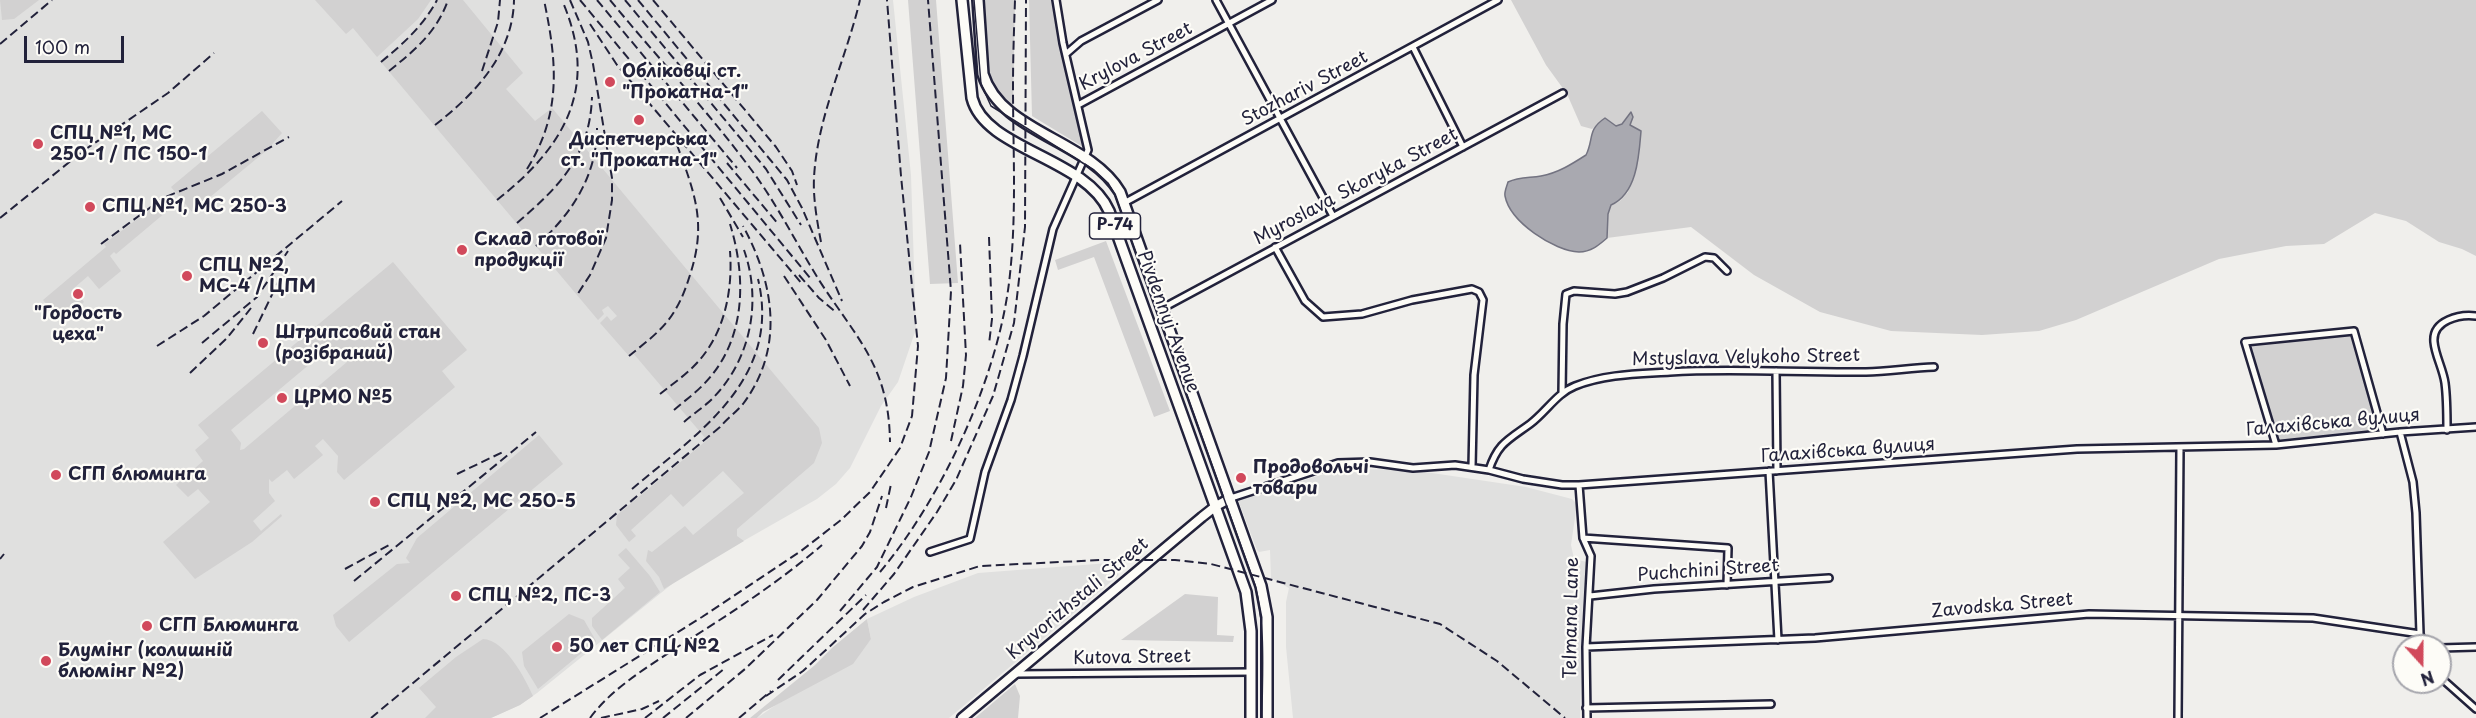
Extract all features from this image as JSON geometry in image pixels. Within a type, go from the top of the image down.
[{"type":"main road","name":"Pivdennyi Avenue","points":[[962,0],[968,76],[975,109],[981,119],[1076,176],[1098,192],[1109,211],[1246,592],[1251,631],[1251,718]]},
{"type":"main road","name":"Pivdennyi Avenue","points":[[978,0],[983,74],[999,104],[1107,173],[1120,192],[1261,586],[1265,604],[1267,718]]},
{"type":"main road","name":"Kryvorizhstali Street","points":[[962,718],[1216,506],[1231,498]]},
{"type":"street","points":[[930,552],[970,539],[985,472],[1011,400],[1023,356],[1053,229],[1088,150],[1056,0]]},
{"type":"street","points":[[1066,54],[1081,41],[1158,0]]},
{"type":"street","points":[[1216,0],[1333,216]]},
{"type":"street","name":"Krylova Street","points":[[1078,105],[1272,0]]},
{"type":"street","name":"Stozhariv Street","points":[[1124,203],[1498,0]]},
{"type":"street","points":[[1413,47],[1463,147]]},
{"type":"street","name":"Myroslava Skoryka Street","points":[[1163,308],[1563,93]]},
{"type":"street","points":[[1275,247],[1305,301],[1323,317],[1362,314],[1412,300],[1472,289],[1479,292],[1483,300],[1474,375],[1472,467]]},
{"type":"street","points":[[1562,393],[1566,294],[1574,291],[1615,294],[1627,292],[1663,278],[1705,257],[1714,258],[1727,271]]},
{"type":"street","points":[[2447,430],[2445,382],[2434,340],[2437,330],[2448,320],[2458,315],[2476,316]]},
{"type":"street","points":[[2276,445],[2245,342],[2354,331],[2383,434]]},
{"type":"street","name":"Mstyslava Velykoho Street","points":[[1489,470],[1495,452],[1502,444],[1544,413],[1562,393],[1587,382],[1621,375],[1687,371],[1867,372],[1934,367]]},
{"type":"street","points":[[1776,370],[1777,471]]},
{"type":"street","name":"Галахівська вулиця","points":[[1231,498],[1338,463],[1370,462],[1413,468],[1455,465],[1489,470],[1522,479],[1579,485],[2077,449],[2276,445],[2400,432],[2476,427]]},
{"type":"street","points":[[2400,432],[2413,482],[2420,634]]},
{"type":"street","points":[[2178,718],[2180,447]]},
{"type":"street","points":[[1768,471],[1778,640]]},
{"type":"street","name":"Telmana Lane","points":[[1579,485],[1583,538],[1591,556],[1586,647],[1587,718]]},
{"type":"street","points":[[1583,538],[1728,548],[1727,585]]},
{"type":"street","name":"Puchchini Street","points":[[1590,596],[1829,578]]},
{"type":"street","name":"Zavodska Street","points":[[1586,647],[1778,640],[2089,614],[2313,618],[2420,634]]},
{"type":"street","points":[[2452,647],[2476,646]]},
{"type":"street","name":"Kutova Street","points":[[1014,674],[1251,672]]},
{"type":"street","points":[[2452,688],[2476,709]]},
{"type":"street","points":[[1586,708],[1771,704]]},
{"type":"shaded area","points":[[0,0],[893,0],[911,175],[916,329],[898,382],[881,406],[850,468],[836,484],[817,499],[682,576],[537,693],[520,705],[491,718],[0,718]]},
{"type":"shaded area","points":[[0,0],[39,0],[14,19],[2,20]]},
{"type":"shaded area","points":[[315,0],[431,0],[418,19],[377,57],[353,28],[346,34]]},
{"type":"shaded area","points":[[437,0],[463,0],[523,73],[506,89],[535,121],[552,108],[819,428],[822,443],[814,463],[737,529],[737,536],[744,541],[664,589],[659,577],[646,561],[648,550],[652,552],[685,526],[693,535],[744,493],[723,471],[683,507],[671,494],[631,530],[636,536],[629,542],[616,525],[617,515],[707,440],[633,353],[629,356],[600,323],[607,316],[611,321],[617,316],[608,306],[602,310],[604,314],[598,320],[381,62],[412,34],[426,18]]},
{"type":"shaded area","points":[[908,0],[936,0],[958,283],[930,284]]},
{"type":"shaded area","points":[[978,0],[1015,0],[1013,114],[986,85]]},
{"type":"shaded area","points":[[1029,0],[1056,0],[1088,150],[1032,116]]},
{"type":"shaded area","points":[[1511,0],[2476,0],[2476,256],[2439,242],[2406,221],[2375,213],[2324,244],[2286,246],[2219,259],[2076,320],[2039,331],[1982,335],[1891,331],[1820,312],[1754,275],[1691,227],[1607,238],[1608,214],[1611,205],[1620,201],[1628,192],[1639,151],[1626,118],[1622,124],[1616,126],[1605,118],[1592,129],[1581,126],[1567,94],[1546,65]]},
{"type":"shaded area","points":[[262,111],[282,133],[267,150],[192,212],[171,187]]},
{"type":"shaded area","points":[[1631,112],[1633,117],[1630,125],[1641,131],[1635,173],[1620,200],[1611,205],[1608,214],[1607,238],[1598,246],[1583,252],[1569,250],[1546,241],[1515,216],[1505,194],[1508,182],[1520,178],[1547,175],[1570,165],[1586,155],[1593,131],[1599,122],[1605,118],[1616,126],[1622,124]]},
{"type":"shaded area","points":[[173,197],[178,202],[116,254],[114,252],[110,256],[121,271],[99,289],[88,276],[74,288],[84,302],[64,318],[43,300],[106,247],[104,244],[148,211]]},
{"type":"shaded area","points":[[1106,241],[1170,411],[1154,417],[1094,257],[1058,270],[1055,260]]},
{"type":"shaded area","points":[[393,262],[467,350],[442,371],[455,387],[344,480],[337,472],[338,456],[323,439],[315,446],[323,455],[294,479],[287,470],[272,482],[269,479],[269,493],[275,501],[253,521],[261,531],[281,514],[282,516],[252,542],[195,579],[163,542],[210,502],[198,489],[188,497],[176,485],[203,461],[195,450],[209,438],[198,425]],"holes":[[[338,349],[347,362],[244,449],[240,450],[241,443],[231,430],[323,353],[326,351],[332,354]]]},
{"type":"shaded area","points":[[2354,331],[2383,434],[2276,445],[2245,342]]},
{"type":"shaded area","points":[[539,435],[563,464],[349,642],[336,626],[333,615],[397,564],[410,563],[406,558],[417,538]]},
{"type":"shaded area","points":[[1341,469],[1412,470],[1526,487],[1572,499],[1577,504],[1571,545],[1574,559],[1587,562],[1583,602],[1580,718],[1293,718],[1286,647],[1286,602],[1289,588],[1271,578],[1270,550],[1259,552],[1257,550],[1238,500]]},
{"type":"shaded area","points":[[626,548],[650,576],[660,592],[602,640],[592,626],[592,618],[625,588],[618,579],[630,568],[618,555]]},
{"type":"shaded area","points":[[1109,563],[1119,575],[949,718],[757,718],[871,639],[867,619],[914,597],[978,573]]},
{"type":"shaded area","points":[[1185,594],[1218,597],[1217,635],[1234,636],[1233,642],[1121,640]]},
{"type":"shaded area","points":[[569,614],[584,620],[596,641],[538,689],[524,666],[522,652]]},
{"type":"shaded area","points":[[867,619],[871,639],[853,664],[763,712],[757,718],[750,718],[815,665]]},
{"type":"shaded area","points":[[483,639],[491,641],[506,653],[519,670],[533,696],[520,705],[491,718],[425,718],[436,707],[419,688],[456,657]]},
{"type":"shaded area","points":[[1015,684],[1020,696],[1018,718],[975,718]]},
{"type":"tram line","points":[[974,0],[981,84],[991,106],[1094,170],[1108,183],[1115,195],[1255,585],[1262,634],[1262,718]]},
{"type":"railway","points":[[0,44],[52,0]]},
{"type":"railway","points":[[381,62],[412,34],[426,18],[437,0]]},
{"type":"railway","points":[[389,71],[416,48],[431,31],[438,22],[448,0]]},
{"type":"railway","points":[[482,71],[498,22],[500,0]]},
{"type":"railway","points":[[435,125],[464,100],[489,71],[507,38],[514,0]]},
{"type":"railway","points":[[527,169],[546,128],[551,107],[554,66],[544,0]]},
{"type":"railway","points":[[570,0],[588,42],[612,178],[612,200],[606,238],[590,275],[577,295]]},
{"type":"railway","points":[[580,0],[811,279]]},
{"type":"railway","points":[[597,0],[737,168]]},
{"type":"railway","points":[[610,0],[716,125],[769,195],[819,280],[858,337],[877,373],[884,393],[890,442]]},
{"type":"railway","points":[[625,0],[766,169],[801,225]]},
{"type":"railway","points":[[638,0],[787,180],[802,208],[842,301]]},
{"type":"railway","points":[[653,0],[776,147],[792,171],[797,185]]},
{"type":"railway","points":[[821,242],[814,193],[816,155],[826,110],[860,0]]},
{"type":"railway","points":[[540,718],[702,617],[801,551],[841,520],[870,492],[900,448],[912,416],[918,346],[887,0]]},
{"type":"railway","points":[[840,611],[877,567],[911,497],[929,452],[946,378],[951,291],[928,0]]},
{"type":"railway","points":[[880,572],[925,509],[945,473],[979,397],[1003,320],[1013,234],[1015,0]]},
{"type":"railway","points":[[863,610],[894,574],[956,480],[993,396],[1014,323],[1025,227],[1026,0]]},
{"type":"railway","points":[[497,200],[540,160],[556,138],[568,115],[576,90],[578,64],[574,36],[564,5]]},
{"type":"railway","points":[[590,24],[617,65],[803,285]]},
{"type":"railway","points":[[0,218],[83,151],[168,93],[214,53]]},
{"type":"railway","points":[[517,223],[559,183],[570,169],[585,137],[592,97]]},
{"type":"railway","points":[[536,246],[571,208],[580,193],[592,162],[597,128]]},
{"type":"railway","points":[[101,244],[163,198],[222,174],[289,137]]},
{"type":"railway","points":[[629,356],[657,332],[674,313],[685,290],[694,259],[697,242],[697,211],[677,145]]},
{"type":"railway","points":[[727,163],[779,225]]},
{"type":"railway","points":[[720,198],[743,237]]},
{"type":"railway","points":[[157,346],[204,316],[342,201]]},
{"type":"railway","points":[[674,410],[702,386],[717,369],[735,330],[739,310],[739,266],[730,224]]},
{"type":"railway","points":[[371,718],[720,427],[743,404],[756,383],[765,361],[770,338],[768,293],[754,248],[743,226]]},
{"type":"railway","points":[[989,237],[992,319],[989,344]]},
{"type":"railway","points":[[951,441],[963,386],[966,355],[960,243]]},
{"type":"railway","points":[[684,422],[710,401],[726,383],[744,347],[750,328],[752,309],[752,289],[744,250]]},
{"type":"railway","points":[[202,343],[257,297],[288,251]]},
{"type":"railway","points":[[660,394],[681,378],[704,355],[719,328],[728,298],[730,251]]},
{"type":"railway","points":[[253,334],[282,274]]},
{"type":"railway","points":[[799,275],[819,298],[837,313]]},
{"type":"railway","points":[[784,276],[826,340],[850,386]]},
{"type":"railway","points":[[632,489],[707,424],[729,400],[746,375],[758,346],[762,314],[758,279]]},
{"type":"railway","points":[[190,373],[227,338],[251,308]]},
{"type":"railway","points":[[354,581],[536,432]]},
{"type":"railway","points":[[457,474],[503,452]]},
{"type":"railway","points":[[886,508],[891,484]]},
{"type":"railway","points":[[686,718],[745,669],[817,600],[862,546],[870,532],[882,496]]},
{"type":"railway","points":[[345,569],[389,545]]},
{"type":"railway","points":[[590,718],[631,678],[752,598],[822,545]]},
{"type":"railway","points":[[0,559],[4,554]]},
{"type":"railway","points":[[766,696],[803,671],[865,614],[913,587],[980,566],[1100,560],[1175,560],[1211,564],[1440,624],[1497,661],[1565,718]]},
{"type":"railway","points":[[778,680],[866,595]]},
{"type":"railway","points":[[645,718],[700,675],[773,635]]},
{"type":"railway","points":[[663,718],[724,669]]},
{"type":"railway","points":[[739,718],[771,691]]},
{"type":"railway","points":[[601,718],[642,709],[659,701]]},
{"type":"place","name":"Обліковці ст. \"Прокатна-1\"","points":[[610,82]]},
{"type":"place","name":"Диспетчерська ст. \"Прокатна-1\"","points":[[639,120]]},
{"type":"place","name":"СПЦ №1, МС 250-1 / ПС 150-1","points":[[38,144]]},
{"type":"place","name":"СПЦ №1, МС 250-3","points":[[90,207]]},
{"type":"place","name":"Склад готової продукції","points":[[462,250]]},
{"type":"place","name":"СПЦ №2, МС-4 / ЦПМ","points":[[187,276]]},
{"type":"place","name":"\"Гордость цеха\"","points":[[78,294]]},
{"type":"place","name":"Штрипсовий стан (розібраний)","points":[[263,343]]},
{"type":"place","name":"ЦРМО №5","points":[[282,398]]},
{"type":"place","name":"СГП блюминга","points":[[56,475]]},
{"type":"place","name":"Продовольчі товари","points":[[1241,478]]},
{"type":"place","name":"СПЦ №2, МС 250-5","points":[[375,502]]},
{"type":"place","name":"СПЦ №2, ПС-3","points":[[456,596]]},
{"type":"place","name":"СГП Блюминга","points":[[147,626]]},
{"type":"place","name":"50 лет СПЦ №2","points":[[557,647]]},
{"type":"place","name":"Блумінг (колишній блюмінг №2)","points":[[46,661]]}]
